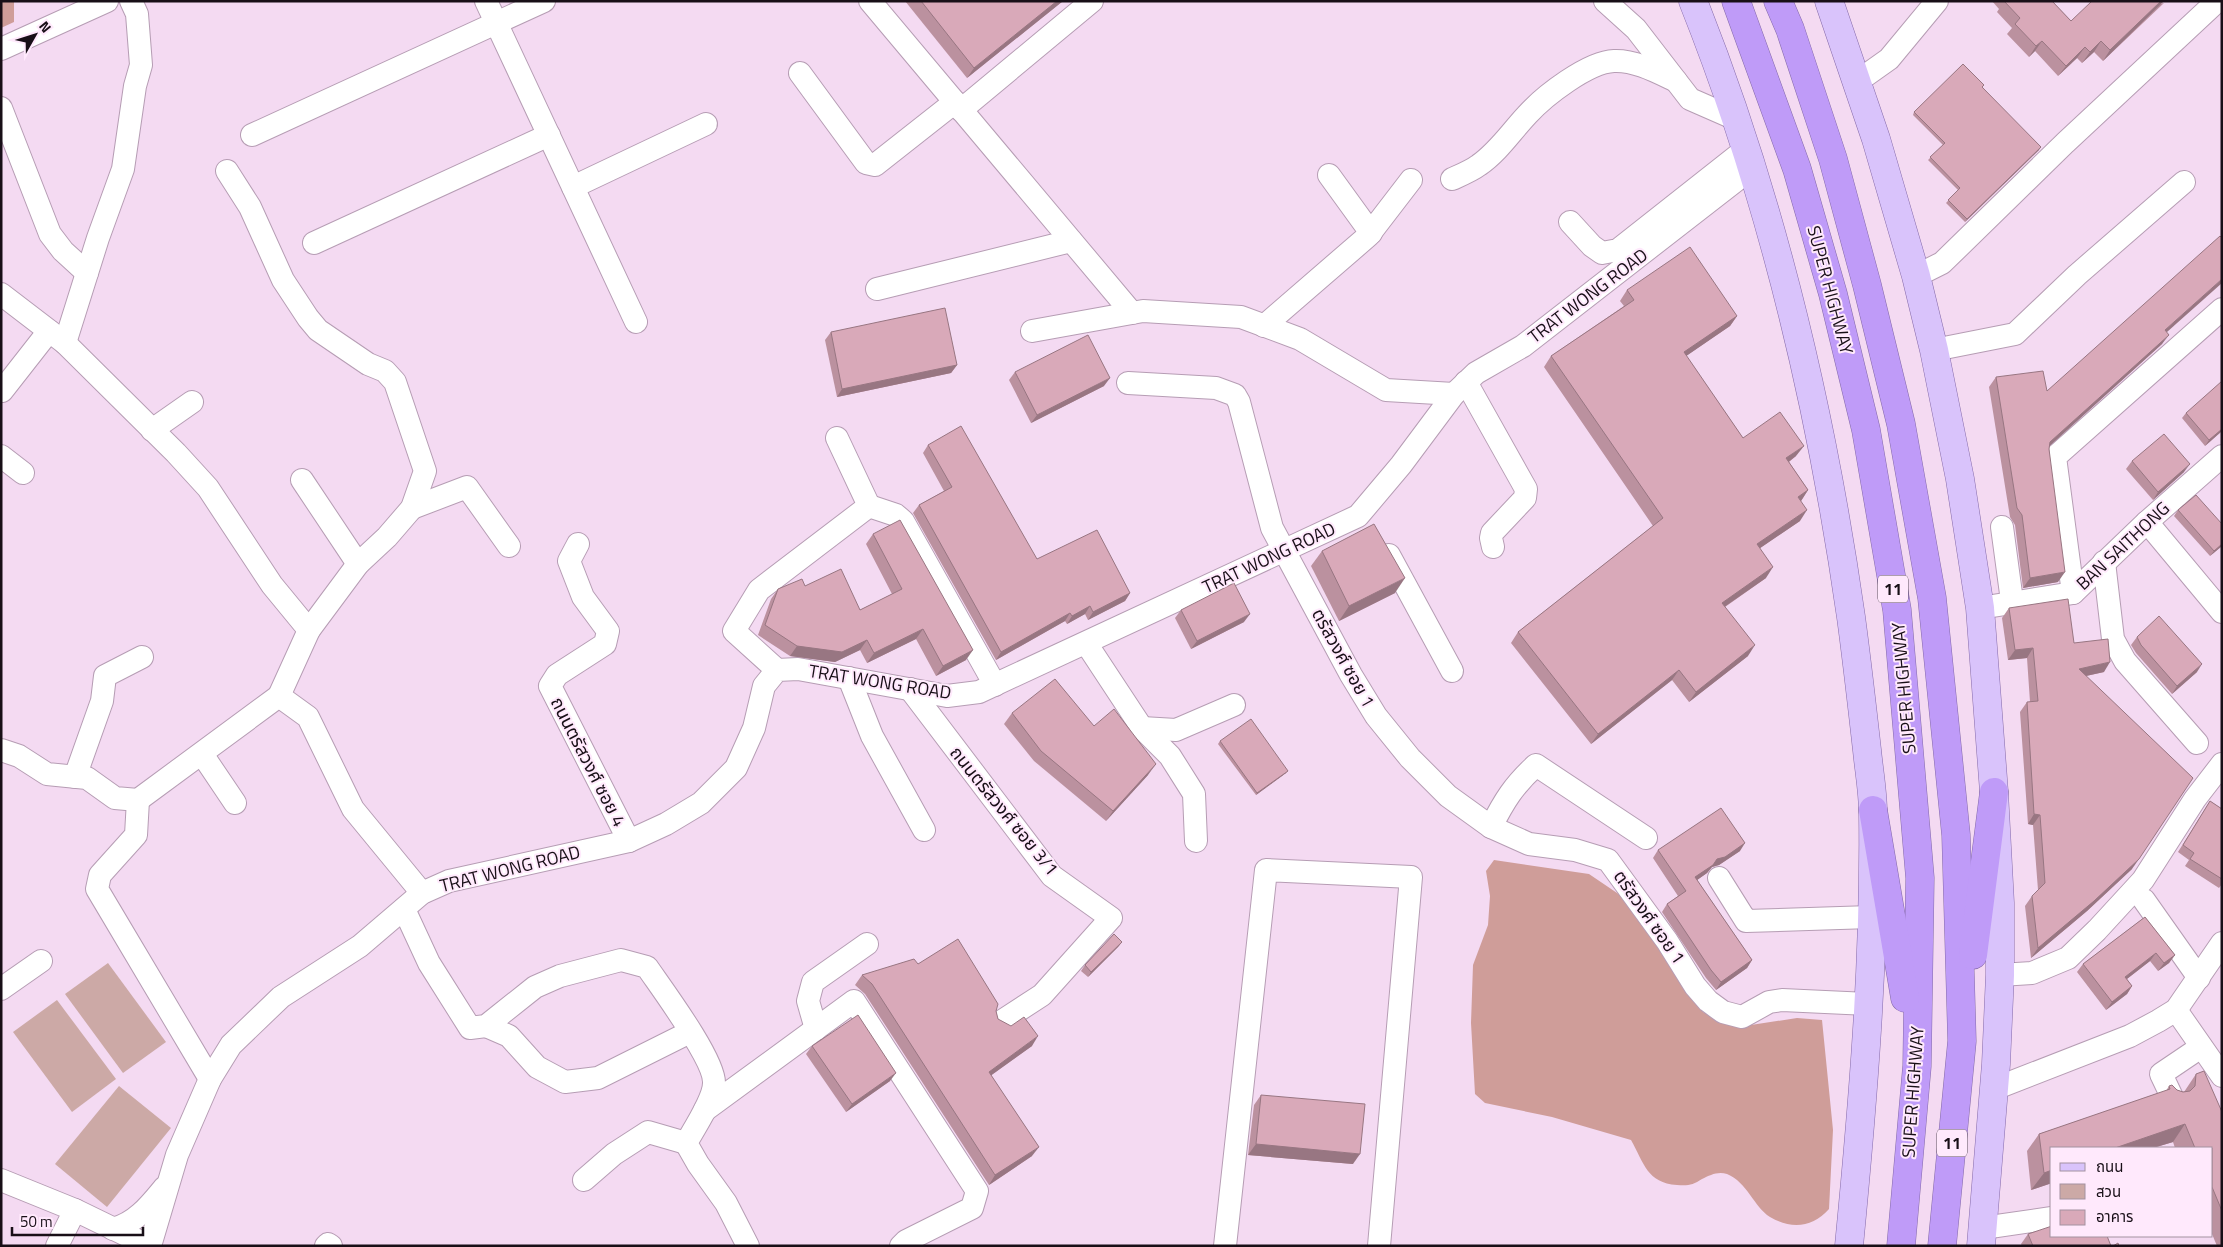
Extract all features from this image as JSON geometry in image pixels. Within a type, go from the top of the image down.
[{"type":"highway","name":"SUPER HIGHWAY","points":[[1736,1],[1797,169],[1833,294],[1866,430],[1897,610],[1920,878],[1916,1066],[1901,1246]]},
{"type":"highway","name":"SUPER HIGHWAY","points":[[1778,1],[1790,28],[1833,159],[1867,285],[1901,424],[1932,598],[1956,835],[1962,1041],[1942,1246]]},
{"type":"highway","points":[[1962,1041],[1994,792]]},
{"type":"highway","points":[[1873,810],[1916,1066]]},
{"type":"main road","points":[[1693,1],[1738,120],[1782,272],[1805,364],[1828,474],[1858,669],[1873,810],[1868,1004],[1859,1138],[1849,1246]]},
{"type":"main road","points":[[1829,1],[1858,82],[1916,276],[1934,350],[1960,480],[1980,608],[1994,792],[2000,903],[2000,975],[1994,1089],[1982,1237]]},
{"type":"street","points":[[1,49],[108,1]]},
{"type":"street","points":[[2,391],[57,337],[87,273],[123,169],[135,86],[141,65],[137,14],[135,6],[131,1]]},
{"type":"street","points":[[486,1],[636,322]]},
{"type":"street","points":[[252,135],[544,1]]},
{"type":"street","points":[[870,1],[1132,313]]},
{"type":"street","points":[[800,73],[866,163],[875,166],[958,106],[1092,1]]},
{"type":"street","points":[[1604,1],[1636,29],[1690,99],[1738,120]]},
{"type":"street","points":[[1858,82],[1890,59],[1937,1]]},
{"type":"street","points":[[1916,276],[1942,263],[2064,143],[2213,3]]},
{"type":"street","points":[[1452,179],[1479,165],[1500,146],[1528,113],[1565,83],[1591,68],[1615,61],[1645,67],[1676,80]]},
{"type":"street","points":[[1,108],[50,234],[63,251],[87,273]]},
{"type":"street","points":[[573,187],[706,124]]},
{"type":"street","points":[[314,243],[549,135]]},
{"type":"street","points":[[1570,222],[1592,246],[1602,253],[1618,250],[1749,158]]},
{"type":"street","name":"TRAT WONG ROAD","points":[[150,1246],[177,1155],[210,1079],[232,1045],[282,997],[360,946],[422,893],[449,881],[628,841],[666,824],[700,802],[736,768],[754,728],[764,686],[777,670],[798,669],[947,696],[979,692],[1358,516],[1370,525],[1401,465],[1460,388],[1476,374],[1523,346],[1749,158]]},
{"type":"street","points":[[1,750],[18,756],[47,774],[88,778],[115,798],[138,800],[279,696],[310,630],[358,564],[387,537],[412,508],[425,470],[395,382],[385,371],[368,364],[318,330],[308,318],[283,280],[250,207],[227,171]]},
{"type":"street","points":[[1329,175],[1370,232]]},
{"type":"street","points":[[1264,326],[1370,232],[1411,180]]},
{"type":"street","points":[[1934,350],[2015,334],[2077,275],[2184,182]]},
{"type":"street","points":[[877,289],[1071,241]]},
{"type":"street","points":[[1,294],[57,337],[208,488],[272,585],[310,630]]},
{"type":"street","points":[[2073,593],[2055,457],[2222,309]]},
{"type":"street","points":[[1032,331],[1143,311],[1241,317],[1300,339],[1386,390],[1460,388],[1526,489],[1525,498],[1492,533],[1493,547]]},
{"type":"street","name":"ตรัสวงศ์ ซอย 1","points":[[1128,383],[1216,388],[1234,395],[1239,402],[1272,528],[1284,552],[1351,675],[1376,716],[1410,758],[1448,796],[1491,827],[1529,844],[1575,850],[1608,860],[1667,940],[1695,986],[1708,1001],[1723,1012],[1742,1017],[1769,1002],[1782,1000],[1868,1004]]},
{"type":"street","points":[[152,430],[192,402]]},
{"type":"street","points":[[837,438],[869,506],[896,515],[903,522],[995,685]]},
{"type":"street","points":[[1,456],[23,473]]},
{"type":"street","name":"BAN SAITHONG","points":[[1980,608],[2012,601],[2073,593],[2147,522],[2221,458]]},
{"type":"street","points":[[302,480],[358,564]]},
{"type":"street","points":[[412,508],[467,487],[509,546]]},
{"type":"street","points":[[777,670],[734,632],[759,590],[869,506]]},
{"type":"street","points":[[2147,522],[2222,612]]},
{"type":"street","points":[[1370,525],[1452,671]]},
{"type":"street","points":[[2002,527],[2012,601]]},
{"type":"street","name":"ถนนตรัสวงศ์ ซอย 4","points":[[578,544],[569,561],[583,597],[608,631],[605,644],[557,675],[550,686],[628,841]]},
{"type":"street","points":[[2104,562],[2113,639],[2125,661],[2197,743]]},
{"type":"street","points":[[1086,643],[1142,728],[1170,756],[1194,794],[1196,840]]},
{"type":"street","points":[[75,777],[102,701],[105,676],[142,657]]},
{"type":"street","points":[[849,678],[872,736],[924,830]]},
{"type":"street","name":"ถนนตรัสวงศ์ ซอย 3/1","points":[[910,689],[1052,876],[1111,918],[1042,995],[1002,1021]]},
{"type":"street","points":[[279,696],[308,717],[353,809],[422,893]]},
{"type":"street","points":[[1142,728],[1176,730],[1234,705]]},
{"type":"street","points":[[202,754],[235,803]]},
{"type":"street","points":[[2000,975],[2032,974],[2068,958],[2143,880],[2195,799],[2222,764]]},
{"type":"street","points":[[1491,827],[1506,797],[1520,780],[1536,766],[1646,838]]},
{"type":"street","points":[[138,800],[136,835],[100,875],[97,889],[210,1079]]},
{"type":"street","points":[[1225,1246],[1266,870],[1411,877],[1379,1246]]},
{"type":"street","points":[[1719,878],[1746,921],[1871,917]]},
{"type":"street","points":[[2144,900],[2199,978]]},
{"type":"street","points":[[404,909],[429,963],[470,1028],[486,1026],[509,1036],[537,1067],[565,1082],[598,1078],[690,1032]]},
{"type":"street","points":[[1994,1089],[2130,1036],[2176,1010],[2222,943]]},
{"type":"street","points":[[816,1029],[808,1002],[813,982],[867,944]]},
{"type":"street","points":[[486,1026],[535,986],[560,976],[621,960],[647,966],[707,1059],[714,1084],[705,1110],[686,1143]]},
{"type":"street","points":[[1,989],[41,961]]},
{"type":"street","points":[[705,1110],[854,1001],[977,1191],[972,1208],[906,1241],[901,1246]]},
{"type":"street","points":[[2176,1010],[2222,1076]]},
{"type":"street","points":[[2172,1097],[2161,1074],[2201,1047]]},
{"type":"street","points":[[584,1180],[614,1154],[648,1132],[686,1143],[698,1164],[726,1203],[748,1246]]},
{"type":"street","points":[[1,1180],[76,1210],[150,1246]]},
{"type":"street","points":[[113,1229],[131,1222],[146,1210],[169,1182]]},
{"type":"street","points":[[57,1246],[76,1210]]},
{"type":"street","points":[[1982,1237],[2050,1219]]},
{"type":"street","points":[[326,1246],[328,1244],[331,1246]]},
{"type":"green space","points":[[108,963],[166,1042],[123,1073],[65,994]]},
{"type":"green space","points":[[57,1000],[116,1079],[72,1112],[13,1032]]},
{"type":"green space","points":[[119,1086],[171,1128],[107,1207],[55,1164]]},
{"type":"shaded area","points":[[1,1],[14,1],[14,22],[1,28]]},
{"type":"shaded area","points":[[1494,860],[1589,874],[1620,895],[1638,911],[1703,1012],[1738,1027],[1797,1018],[1822,1020],[1833,1130],[1829,1209],[1823,1215],[1816,1220],[1802,1225],[1786,1224],[1778,1221],[1764,1213],[1740,1183],[1724,1173],[1711,1175],[1690,1185],[1667,1183],[1653,1176],[1643,1164],[1631,1140],[1552,1117],[1485,1103],[1475,1094],[1471,1023],[1473,965],[1488,925],[1490,896],[1486,871]]},
{"type":"building","points":[[921,1],[1057,1],[974,68]]},
{"type":"building","points":[[2004,1],[2052,1],[2071,21],[2092,1],[2161,1],[2110,50],[2101,41],[2090,52],[2085,47],[2066,66],[2042,41],[2036,46],[2015,24],[2020,18]]},
{"type":"building","points":[[1963,64],[1984,85],[1982,87],[2041,147],[1967,219],[1948,200],[1960,188],[1930,157],[1945,143],[1914,112]]},
{"type":"building","points":[[2220,236],[2222,238],[2222,279],[2165,330],[2169,335],[2050,442],[2049,449],[2065,572],[2030,578],[2022,515],[2017,508],[1996,377],[2043,371],[2047,391]]},
{"type":"building","points":[[1690,247],[1737,316],[1684,352],[1743,438],[1780,412],[1804,446],[1786,458],[1808,490],[1798,497],[1807,510],[1757,544],[1773,567],[1722,603],[1755,645],[1696,692],[1679,670],[1598,734],[1518,632],[1663,518],[1551,356],[1634,300],[1627,290]]},
{"type":"building","points":[[945,308],[957,365],[842,389],[831,332]]},
{"type":"building","points":[[1088,335],[1110,378],[1037,415],[1015,372]]},
{"type":"building","points":[[2222,381],[2222,429],[2209,440],[2186,413]]},
{"type":"building","points":[[961,426],[1037,559],[1097,530],[1130,593],[1093,612],[1090,606],[1072,616],[1070,613],[1001,652],[919,505],[952,487],[928,445]]},
{"type":"building","points":[[2164,434],[2190,464],[2158,492],[2132,461]]},
{"type":"building","points":[[2196,495],[2222,524],[2222,544],[2214,551],[2178,510]]},
{"type":"building","points":[[900,520],[973,650],[943,666],[923,629],[874,653],[867,640],[842,652],[797,646],[765,625],[778,589],[802,579],[805,586],[841,569],[860,610],[902,589],[873,534]]},
{"type":"building","points":[[1374,524],[1405,578],[1349,606],[1322,551]]},
{"type":"building","points":[[1234,583],[1250,614],[1197,641],[1181,610]]},
{"type":"building","points":[[2068,599],[2074,643],[2108,639],[2110,662],[2079,669],[2193,778],[2139,859],[2094,901],[2038,948],[2032,896],[2045,883],[2040,815],[2034,814],[2027,702],[2038,701],[2033,648],[2015,650],[2009,608]]},
{"type":"building","points":[[2159,616],[2202,664],[2177,686],[2141,645],[2137,637]]},
{"type":"building","points":[[1055,679],[1094,726],[1114,709],[1156,764],[1113,811],[1041,751],[1012,713]]},
{"type":"building","points":[[1251,719],[1288,771],[1257,793],[1220,741]]},
{"type":"building","points":[[2210,801],[2222,809],[2222,879],[2190,859],[2194,853],[2183,845]]},
{"type":"building","points":[[1721,808],[1745,843],[1725,857],[1717,859],[1713,865],[1695,877],[1752,960],[1721,982],[1667,904],[1686,891],[1658,850]]},
{"type":"building","points":[[2145,917],[2175,955],[2164,963],[2156,953],[2125,977],[2132,986],[2112,1002],[2083,964]]},
{"type":"building","points":[[1114,934],[1122,942],[1091,972],[1085,965]]},
{"type":"building","points":[[958,939],[998,1004],[996,1011],[998,1019],[1011,1026],[1024,1017],[1038,1036],[989,1072],[1039,1147],[995,1175],[872,984],[862,975],[914,959],[918,964]]},
{"type":"building","points":[[858,1015],[896,1073],[852,1104],[812,1046]]},
{"type":"building","points":[[2204,1071],[2222,1112],[2222,1211],[2213,1189],[2213,1147],[2195,1147],[2185,1124],[2118,1147],[2050,1147],[2050,1171],[2044,1173],[2039,1134],[2170,1089],[2169,1086],[2172,1085],[2177,1090],[2183,1092],[2190,1091],[2195,1086],[2196,1074]]},
{"type":"building","points":[[1261,1095],[1365,1104],[1360,1154],[1256,1144]]},
{"type":"building","points":[[2050,1227],[2050,1237],[2107,1237],[2111,1246],[2033,1246],[2028,1234]]}]
